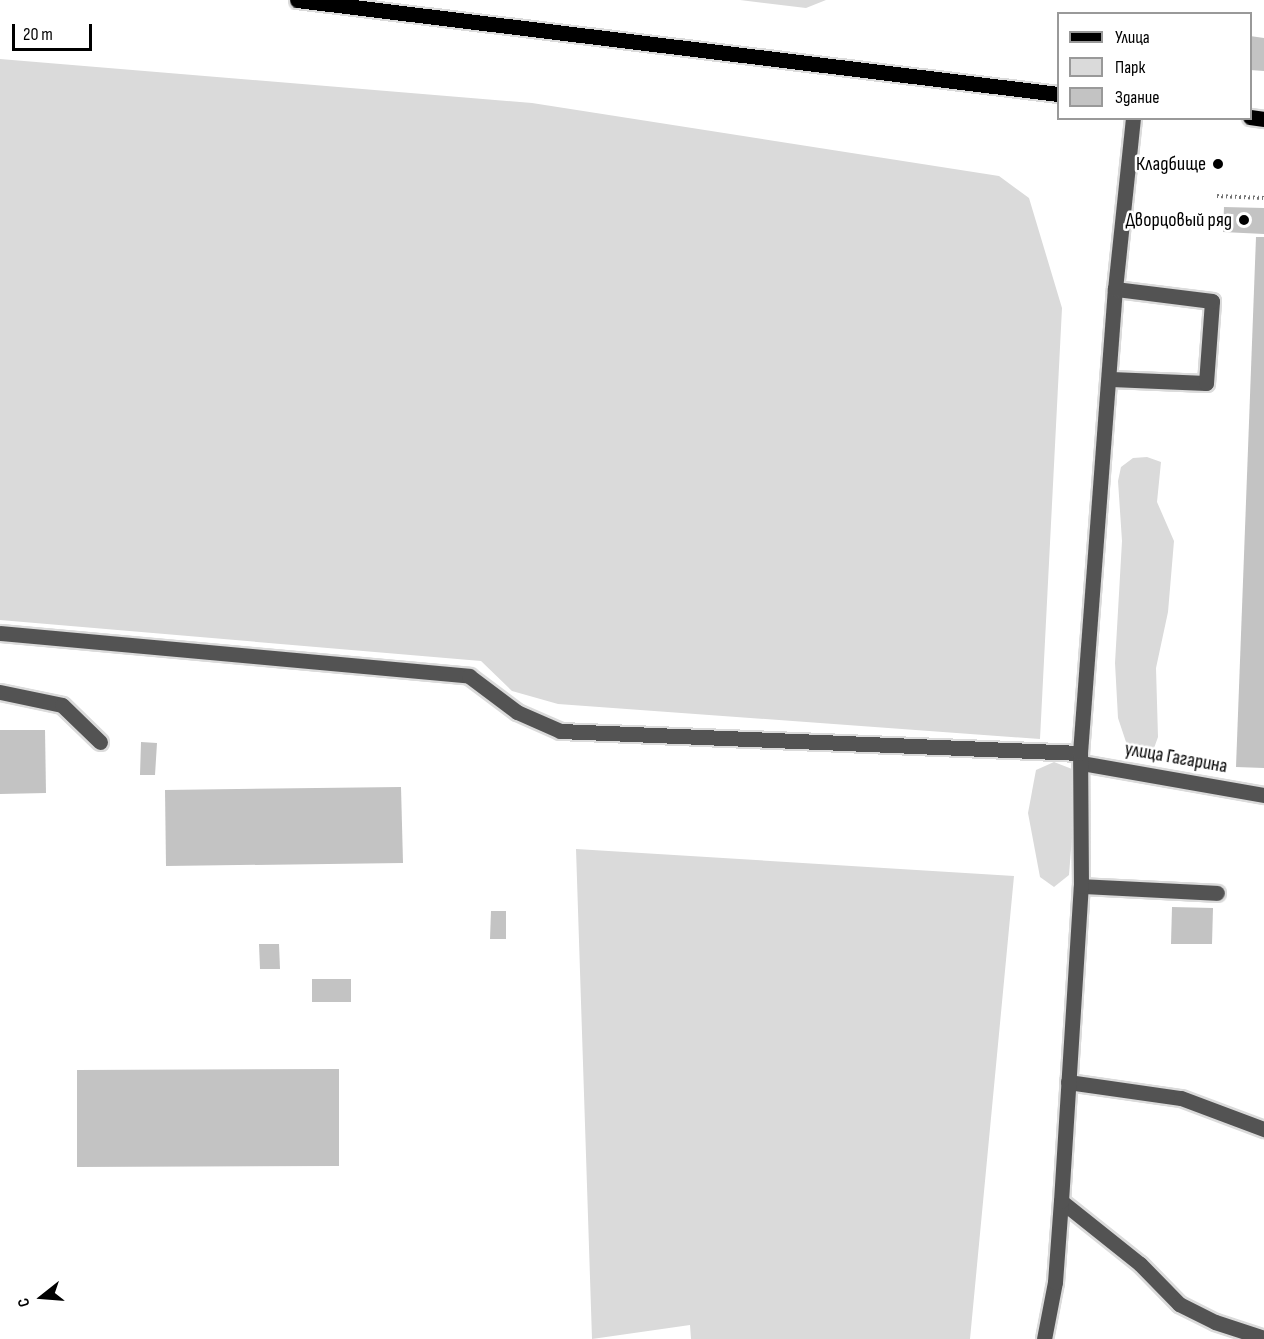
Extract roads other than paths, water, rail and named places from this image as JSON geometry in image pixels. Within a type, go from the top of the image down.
[{"type":"main road","points":[[297,0],[1057,94]]},
{"type":"street","points":[[1044,1339],[1055,1282],[1061,1201],[1081,886],[1081,758],[1111,379],[1115,289],[1133,120]]},
{"type":"street","points":[[1111,379],[1206,382],[1212,301],[1115,289]]},
{"type":"street","name":"улица Гагарина","points":[[0,633],[469,676],[517,712],[560,731],[1081,758],[1264,795]]},
{"type":"street","points":[[0,692],[62,705],[100,742]]},
{"type":"street","points":[[1081,886],[1217,893]]},
{"type":"street","points":[[1068,1082],[1181,1098],[1264,1129]]},
{"type":"street","points":[[1061,1201],[1140,1264],[1179,1304],[1215,1322],[1264,1338]]},
{"type":"place","name":"Кладбище","points":[[1218,164]]},
{"type":"place","name":"Дворцовый ряд","points":[[1244,220]]}]
